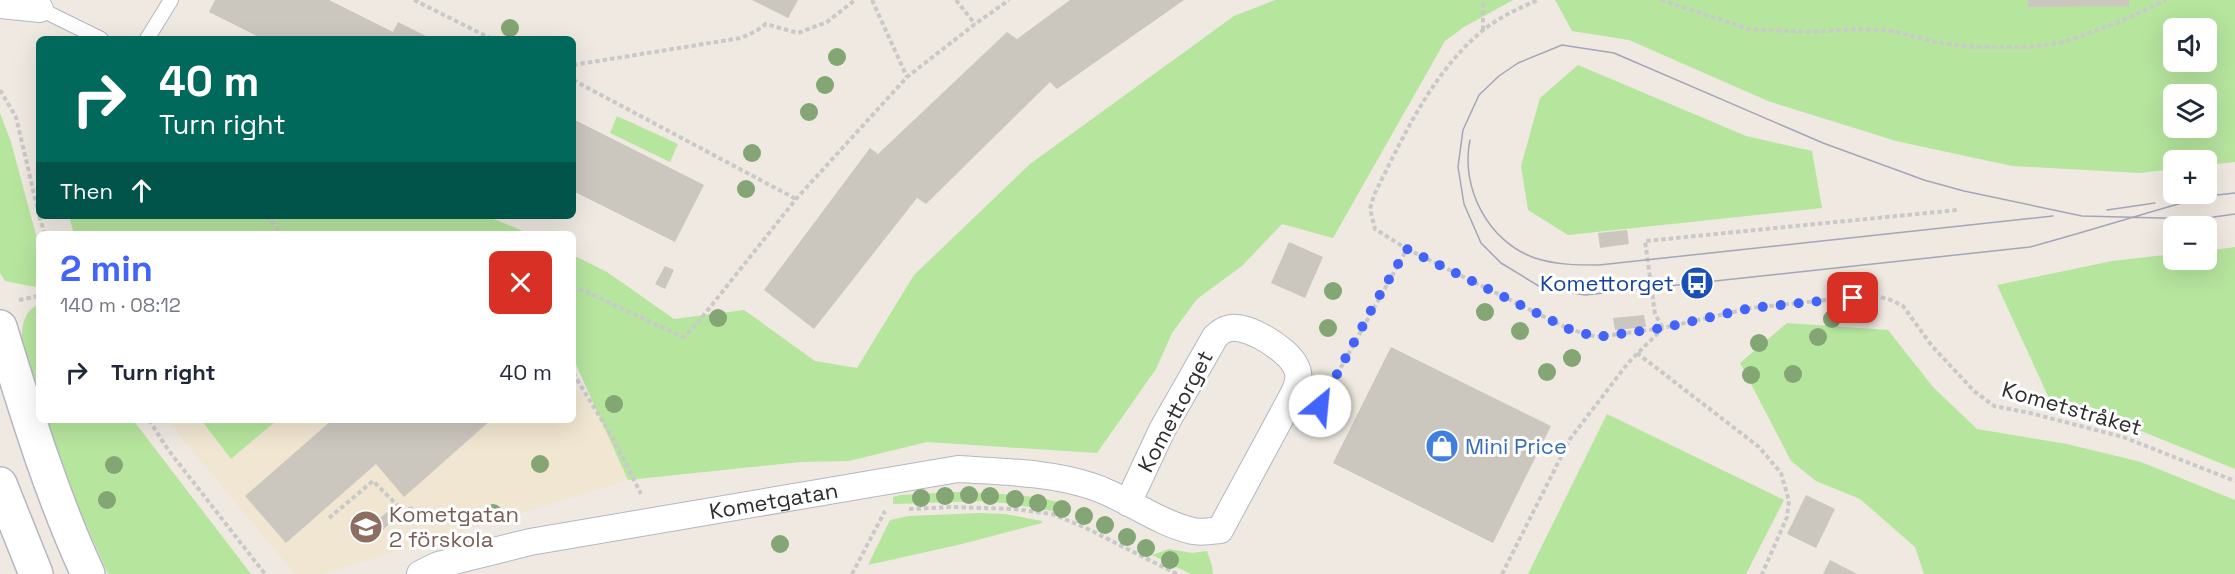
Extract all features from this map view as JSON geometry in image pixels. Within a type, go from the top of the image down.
[{"type":"street","points":[[0,5],[44,4]]},
{"type":"street","points":[[8,314],[36,443],[66,527],[88,574]]},
{"type":"street","name":"Komettorget","points":[[1227,328],[1247,329],[1286,353],[1296,366],[1299,378],[1294,393],[1220,530],[1194,532],[1128,503],[1162,430],[1215,337],[1227,328]]},
{"type":"street","name":"Kometgatan","points":[[420,574],[438,565],[530,542],[958,469],[1017,472],[1065,478],[1095,487],[1128,503]]},
{"type":"street","points":[[0,484],[36,574]]},
{"type":"lane","points":[[149,36],[171,0]]},
{"type":"lane","points":[[44,4],[96,36]]},
{"type":"path","points":[[414,0],[486,36]]},
{"type":"path","points":[[576,65],[741,38],[766,24],[798,33],[827,21],[855,0]]},
{"type":"path","points":[[872,0],[907,77]]},
{"type":"path","points":[[956,0],[975,24]]},
{"type":"path","points":[[576,290],[578,288],[683,337],[696,325],[796,199],[907,77],[1009,0]]},
{"type":"path","points":[[1483,0],[1483,31]]},
{"type":"path","points":[[1483,31],[1517,9],[1538,0]]},
{"type":"path","points":[[1661,0],[1749,29],[1788,32],[1858,29],[1892,31],[1940,43],[1984,47],[2028,47],[2064,42],[2166,0]]},
{"type":"path","name":"Kometstråket","points":[[1483,31],[1454,60],[1415,114],[1374,195],[1370,208],[1375,229],[1407,249],[1569,329],[1597,337],[1663,328],[1751,308],[1874,295],[1902,306],[1939,354],[1974,391],[1994,406],[2123,437],[2235,481]]},
{"type":"path","points":[[576,82],[796,199]]},
{"type":"path","points":[[0,90],[16,117],[36,202]]},
{"type":"path","points":[[1502,574],[1570,439],[1637,353],[1663,328],[1654,314],[1645,241],[1958,210]]},
{"type":"path","points":[[269,219],[279,231]]},
{"type":"path","points":[[1294,393],[1320,406],[1375,303],[1407,249]]},
{"type":"path","points":[[8,314],[36,298]]},
{"type":"path","points":[[1637,353],[1760,447],[1781,472],[1789,501],[1787,517],[1762,574]]},
{"type":"path","points":[[576,378],[614,440],[639,488],[650,521]]},
{"type":"path","points":[[151,423],[169,451],[265,574]]},
{"type":"path","points":[[852,574],[885,512],[887,480]]},
{"type":"path","points":[[329,519],[373,481],[402,510],[414,508]]},
{"type":"path","points":[[898,509],[953,507],[1052,514],[1084,527],[1177,574]]},
{"type":"path","points":[[885,512],[891,510]]},
{"type":"shaded area","name":"Kometgatan 2 förskola","points":[[576,389],[592,400],[628,480],[323,574],[295,574],[169,423],[576,423]]},
{"type":"green space","points":[[1275,0],[1513,0],[1464,27],[1445,41],[1333,238],[1282,224],[1242,266],[1197,299],[1172,333],[1156,369],[1097,453],[927,442],[849,461],[801,462],[628,480],[576,365],[576,256],[607,272],[674,319],[744,310],[815,361],[857,368],[914,275],[1030,164],[1234,16]]},
{"type":"green space","points":[[1555,0],[2235,0],[2235,162],[2217,164],[2217,150],[2163,150],[2163,170],[2140,173],[2012,166],[1896,141],[1768,101],[1629,40],[1572,31]]},
{"type":"green space","points":[[1578,65],[1746,136],[1812,151],[1822,208],[1568,235],[1528,210],[1521,166],[1540,98]]},
{"type":"green space","points":[[0,113],[11,142],[36,235],[36,286],[5,281],[0,273]]},
{"type":"green space","points":[[617,116],[678,144],[670,162],[610,133]]},
{"type":"green space","points":[[70,219],[494,219],[523,231],[73,231]]},
{"type":"green space","points":[[2235,247],[2235,469],[2124,424],[2053,407],[1997,285],[2112,261],[2163,255],[2163,270],[2217,270],[2217,250]]},
{"type":"green space","points":[[36,306],[36,394],[23,351],[24,323],[29,312]]},
{"type":"green space","points":[[1787,323],[1888,330],[1933,387],[1977,429],[2067,444],[2141,462],[2235,500],[2235,574],[1924,574],[1915,547],[1860,499],[1816,481],[1791,461],[1740,363]]},
{"type":"green space","points":[[1607,414],[1784,500],[1746,574],[1528,574]]},
{"type":"green space","points":[[46,423],[135,423],[251,574],[108,574],[76,501]]},
{"type":"green space","points":[[203,423],[273,423],[231,459]]},
{"type":"green space","points":[[954,492],[1027,496],[1070,505],[1063,513],[983,501],[893,504],[893,497],[901,495]]},
{"type":"green space","points":[[1005,514],[1042,521],[1042,523],[868,565],[890,520],[909,516]]},
{"type":"green space","points":[[1169,549],[1192,553],[1207,551],[1213,574],[1191,574],[1152,555]]},
{"type":"building","points":[[215,0],[329,0],[393,32],[398,22],[426,36],[257,36],[209,12]]},
{"type":"building","points":[[752,0],[798,0],[788,18]]},
{"type":"building","points":[[1070,0],[1184,0],[1057,89],[1050,82],[926,204],[917,198],[814,329],[764,290],[870,148],[878,154],[1007,32],[1017,39]]},
{"type":"building","points":[[2028,0],[2129,0],[2129,6],[2028,7]]},
{"type":"building","points":[[576,121],[704,185],[675,242],[576,192]]},
{"type":"building","points":[[1627,230],[1629,244],[1600,248],[1598,233]]},
{"type":"building","points":[[1289,242],[1323,257],[1305,298],[1271,283]]},
{"type":"building","points":[[665,266],[674,270],[665,289],[655,284]]},
{"type":"building","points":[[1644,315],[1646,327],[1615,330],[1613,318]]},
{"type":"building","points":[[1391,347],[1551,426],[1493,543],[1333,463]]},
{"type":"building","points":[[1328,408],[1335,411],[1328,425],[1321,422]]},
{"type":"building","points":[[329,423],[488,423],[404,497],[376,464],[286,543],[245,496]]},
{"type":"building","points":[[1806,495],[1835,509],[1816,548],[1787,534]]},
{"type":"building","points":[[387,512],[394,520],[370,541],[363,532]]},
{"type":"building","points":[[1830,560],[1857,574],[1823,574]]},
{"type":"tram line","points":[[1562,45],[1614,53],[1823,143],[1924,180],[1964,191],[2082,216],[2133,217],[2030,247],[1585,295],[1542,288],[1501,263],[1481,243],[1464,204],[1458,167],[1463,130],[1479,95],[1499,76],[1518,63],[1562,45]]},
{"type":"tram line","points":[[1470,140],[1469,176],[1481,211],[1491,226],[1518,250],[1535,258],[1559,263],[1599,265],[2053,216]]},
{"type":"tram line","points":[[2217,195],[2235,193]]},
{"type":"tram line","points":[[2107,210],[2155,203]]},
{"type":"tram line","points":[[2133,217],[2178,204]]},
{"type":"tram line","points":[[2133,217],[2200,219],[2235,214]]},
{"type":"place","name":"Komettorget","points":[[1697,283]]},
{"type":"place","name":"Mini Price","points":[[1442,446]]},
{"type":"place","name":"Kometgatan 2 förskola","points":[[366,527]]},
{"type":"route","points":[[1320,406],[1375,303],[1407,249],[1569,329],[1597,337],[1663,328],[1751,308],[1853,298]]}]
